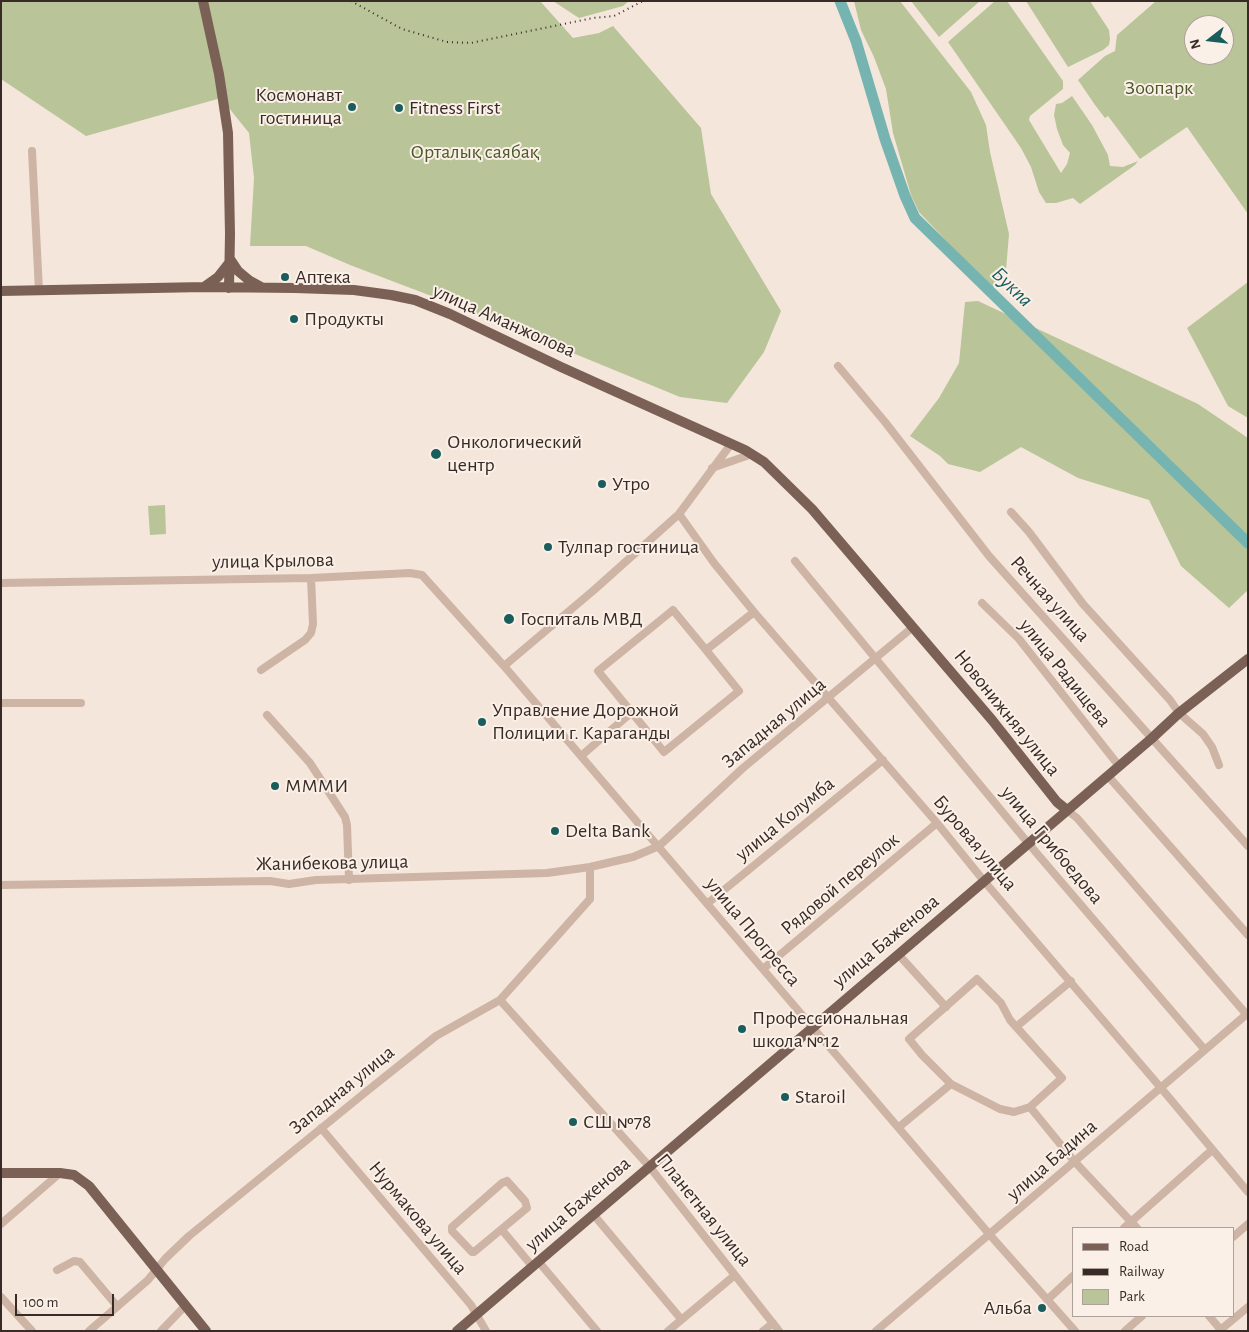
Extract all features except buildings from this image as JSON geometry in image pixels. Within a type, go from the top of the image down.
[{"type":"main road","points":[[1,291],[228,288],[230,261],[228,133],[203,1]]},
{"type":"main road","points":[[204,287],[218,277],[230,261]]},
{"type":"main road","points":[[230,261],[250,281],[262,288]]},
{"type":"main road","name":"улица Аманжолова","points":[[228,288],[354,290],[415,300],[450,314],[731,444]]},
{"type":"main road","name":"Новонижняя улица","points":[[731,444],[764,462],[812,509],[992,720],[1057,802],[1067,810]]},
{"type":"main road","name":"улица Баженова","points":[[457,1331],[1108,776],[1179,713],[1247,660]]},
{"type":"main road","points":[[1,1173],[60,1173],[74,1175],[89,1186],[206,1331]]},
{"type":"street","points":[[32,151],[39,291]]},
{"type":"street","name":"Речная улица","points":[[838,366],[885,422],[988,556],[1030,604],[1074,649],[1151,739],[1248,846]]},
{"type":"street","points":[[504,666],[594,590],[679,514],[731,444]]},
{"type":"street","points":[[712,468],[752,454]]},
{"type":"street","points":[[1011,512],[1029,532],[1083,604],[1170,700],[1179,713],[1204,734],[1220,765]]},
{"type":"street","name":"Буровая улица","points":[[679,514],[714,563],[754,612],[830,697],[1248,1192]]},
{"type":"street","name":"улица Грибоедова","points":[[795,561],[1028,843],[1205,1050]]},
{"type":"street","name":"улица Крылова","points":[[1,583],[311,578],[410,573],[422,575],[504,666]]},
{"type":"street","points":[[261,670],[305,640],[311,633],[313,624],[311,578]]},
{"type":"street","name":"улица Радищева","points":[[982,603],[1019,639],[1119,766]]},
{"type":"street","points":[[672,610],[706,650],[739,691],[664,752],[598,671],[672,610]]},
{"type":"street","points":[[706,650],[754,612]]},
{"type":"street","name":"Западная улица","points":[[659,846],[743,768],[913,627]]},
{"type":"street","name":"улица Прогресса","points":[[504,666],[990,1235],[1075,1331]]},
{"type":"street","points":[[1,703],[81,703]]},
{"type":"street","points":[[581,756],[632,712]]},
{"type":"street","points":[[268,715],[310,763],[345,817],[349,880]]},
{"type":"street","name":"улица Колумба","points":[[708,903],[883,760]]},
{"type":"street","points":[[1108,776],[1248,935]]},
{"type":"street","name":"Новонижняя улица","points":[[1067,810],[1078,818],[1247,1014]]},
{"type":"street","name":"Рядовой переулок","points":[[763,969],[937,823]]},
{"type":"street","name":"Жанибекова улица","points":[[1,885],[270,881],[289,884],[316,880],[547,874],[633,857],[659,846]]},
{"type":"street","name":"Западная улица","points":[[89,1331],[148,1280],[190,1236],[321,1128],[436,1036],[500,1000],[590,899],[590,867]]},
{"type":"street","points":[[898,954],[946,1008]]},
{"type":"street","points":[[977,978],[1001,1003],[1016,1027],[1062,1078],[1030,1107],[1014,1112],[1000,1109],[951,1084],[909,1039],[946,1008],[977,978]]},
{"type":"street","points":[[1016,1027],[1070,981]]},
{"type":"street","name":"Планетная улица","points":[[500,1000],[649,1166],[779,1331]]},
{"type":"street","name":"улица Бадина","points":[[876,1331],[1247,1014]]},
{"type":"street","points":[[899,1127],[951,1084]]},
{"type":"street","points":[[1030,1107],[1074,1161],[1136,1227]]},
{"type":"street","name":"Нурмакова улица","points":[[321,1128],[471,1305],[486,1331]]},
{"type":"street","points":[[1125,1227],[1212,1150]]},
{"type":"street","points":[[1,1224],[60,1173]]},
{"type":"street","points":[[507,1181],[526,1201],[527,1208],[502,1230],[473,1252],[452,1229],[502,1183],[507,1181]]},
{"type":"street","points":[[593,1214],[681,1319]]},
{"type":"street","points":[[1234,1236],[1248,1224]]},
{"type":"street","points":[[502,1230],[597,1331]]},
{"type":"street","points":[[57,1270],[74,1261],[80,1262],[117,1306]]},
{"type":"street","points":[[668,1331],[736,1275]]},
{"type":"street","points":[[1047,1300],[1072,1277]]},
{"type":"street","points":[[1,1297],[32,1331]]},
{"type":"street","points":[[160,1331],[185,1306]]},
{"type":"street","points":[[1210,1317],[1220,1330],[1248,1307]]},
{"type":"street","points":[[1125,1331],[1141,1317]]},
{"type":"street","points":[[763,1331],[772,1323]]},
{"type":"green space","name":"Орталық саябақ","points":[[1,1],[540,1],[573,38],[599,33],[613,26],[701,128],[711,194],[781,311],[764,352],[727,403],[680,397],[306,246],[250,246],[254,178],[249,133],[221,98],[86,136],[1,79]]},
{"type":"green space","points":[[553,1],[629,1],[623,6],[579,18]]},
{"type":"green space","points":[[854,1],[900,1],[971,92],[986,125],[990,152],[1009,234],[1006,270],[992,289],[919,212],[911,195],[893,133],[886,89],[861,30]]},
{"type":"green space","points":[[911,1],[980,1],[939,37]]},
{"type":"green space","points":[[995,1],[1007,1],[1063,81],[1063,89],[1030,116],[1029,120],[1061,173],[1067,164],[1070,153],[1063,145],[1054,115],[1056,104],[1062,103],[1072,96],[1092,125],[1108,155],[1110,166],[1123,167],[1138,161],[1080,204],[1073,198],[1056,203],[1046,203],[1039,192],[1031,167],[1021,148],[948,42]]},
{"type":"green space","points":[[1026,1],[1090,1],[1109,30],[1109,45],[1103,50],[1068,67]]},
{"type":"green space","name":"Зоопарк","points":[[1156,1],[1248,1],[1248,214],[1187,127],[1140,159],[1108,116],[1105,118],[1078,80],[1105,56],[1115,51],[1117,35]]},
{"type":"green space","points":[[1248,282],[1248,418],[1228,406],[1187,328]]},
{"type":"green space","points":[[978,301],[1198,404],[1248,438],[1248,590],[1229,608],[1181,566],[1149,500],[1078,478],[1021,447],[980,472],[948,464],[940,456],[910,436],[939,398],[959,363],[965,302]]},
{"type":"green space","points":[[165,505],[166,534],[150,535],[148,506]]},
{"type":"waterway","name":"Букпа","points":[[840,1],[856,41],[885,139],[905,196],[915,218],[1248,543]]},
{"type":"railway","points":[[351,1],[402,29],[447,42],[471,43],[593,18],[614,16],[643,1]]},
{"type":"place","name":"Космонавт гостиница","points":[[352,107]]},
{"type":"place","name":"Fitness First","points":[[399,108]]},
{"type":"place","name":"Аптека","points":[[285,277]]},
{"type":"place","name":"Продукты","points":[[294,319]]},
{"type":"place","name":"Онкологический центр","points":[[436,454]]},
{"type":"place","name":"Утро","points":[[602,484]]},
{"type":"place","name":"Тулпар гостиница","points":[[548,547]]},
{"type":"place","name":"Госпиталь МВД","points":[[509,619]]},
{"type":"place","name":"Управление Дорожной Полиции г. Караганды","points":[[482,722]]},
{"type":"place","name":"МММИ","points":[[275,786]]},
{"type":"place","name":"Delta Bank","points":[[555,831]]},
{"type":"place","name":"Профессиональная школа №12","points":[[742,1029]]},
{"type":"place","name":"Staroil","points":[[785,1097]]},
{"type":"place","name":"СШ №78","points":[[573,1122]]},
{"type":"place","name":"Альба","points":[[1042,1308]]}]
